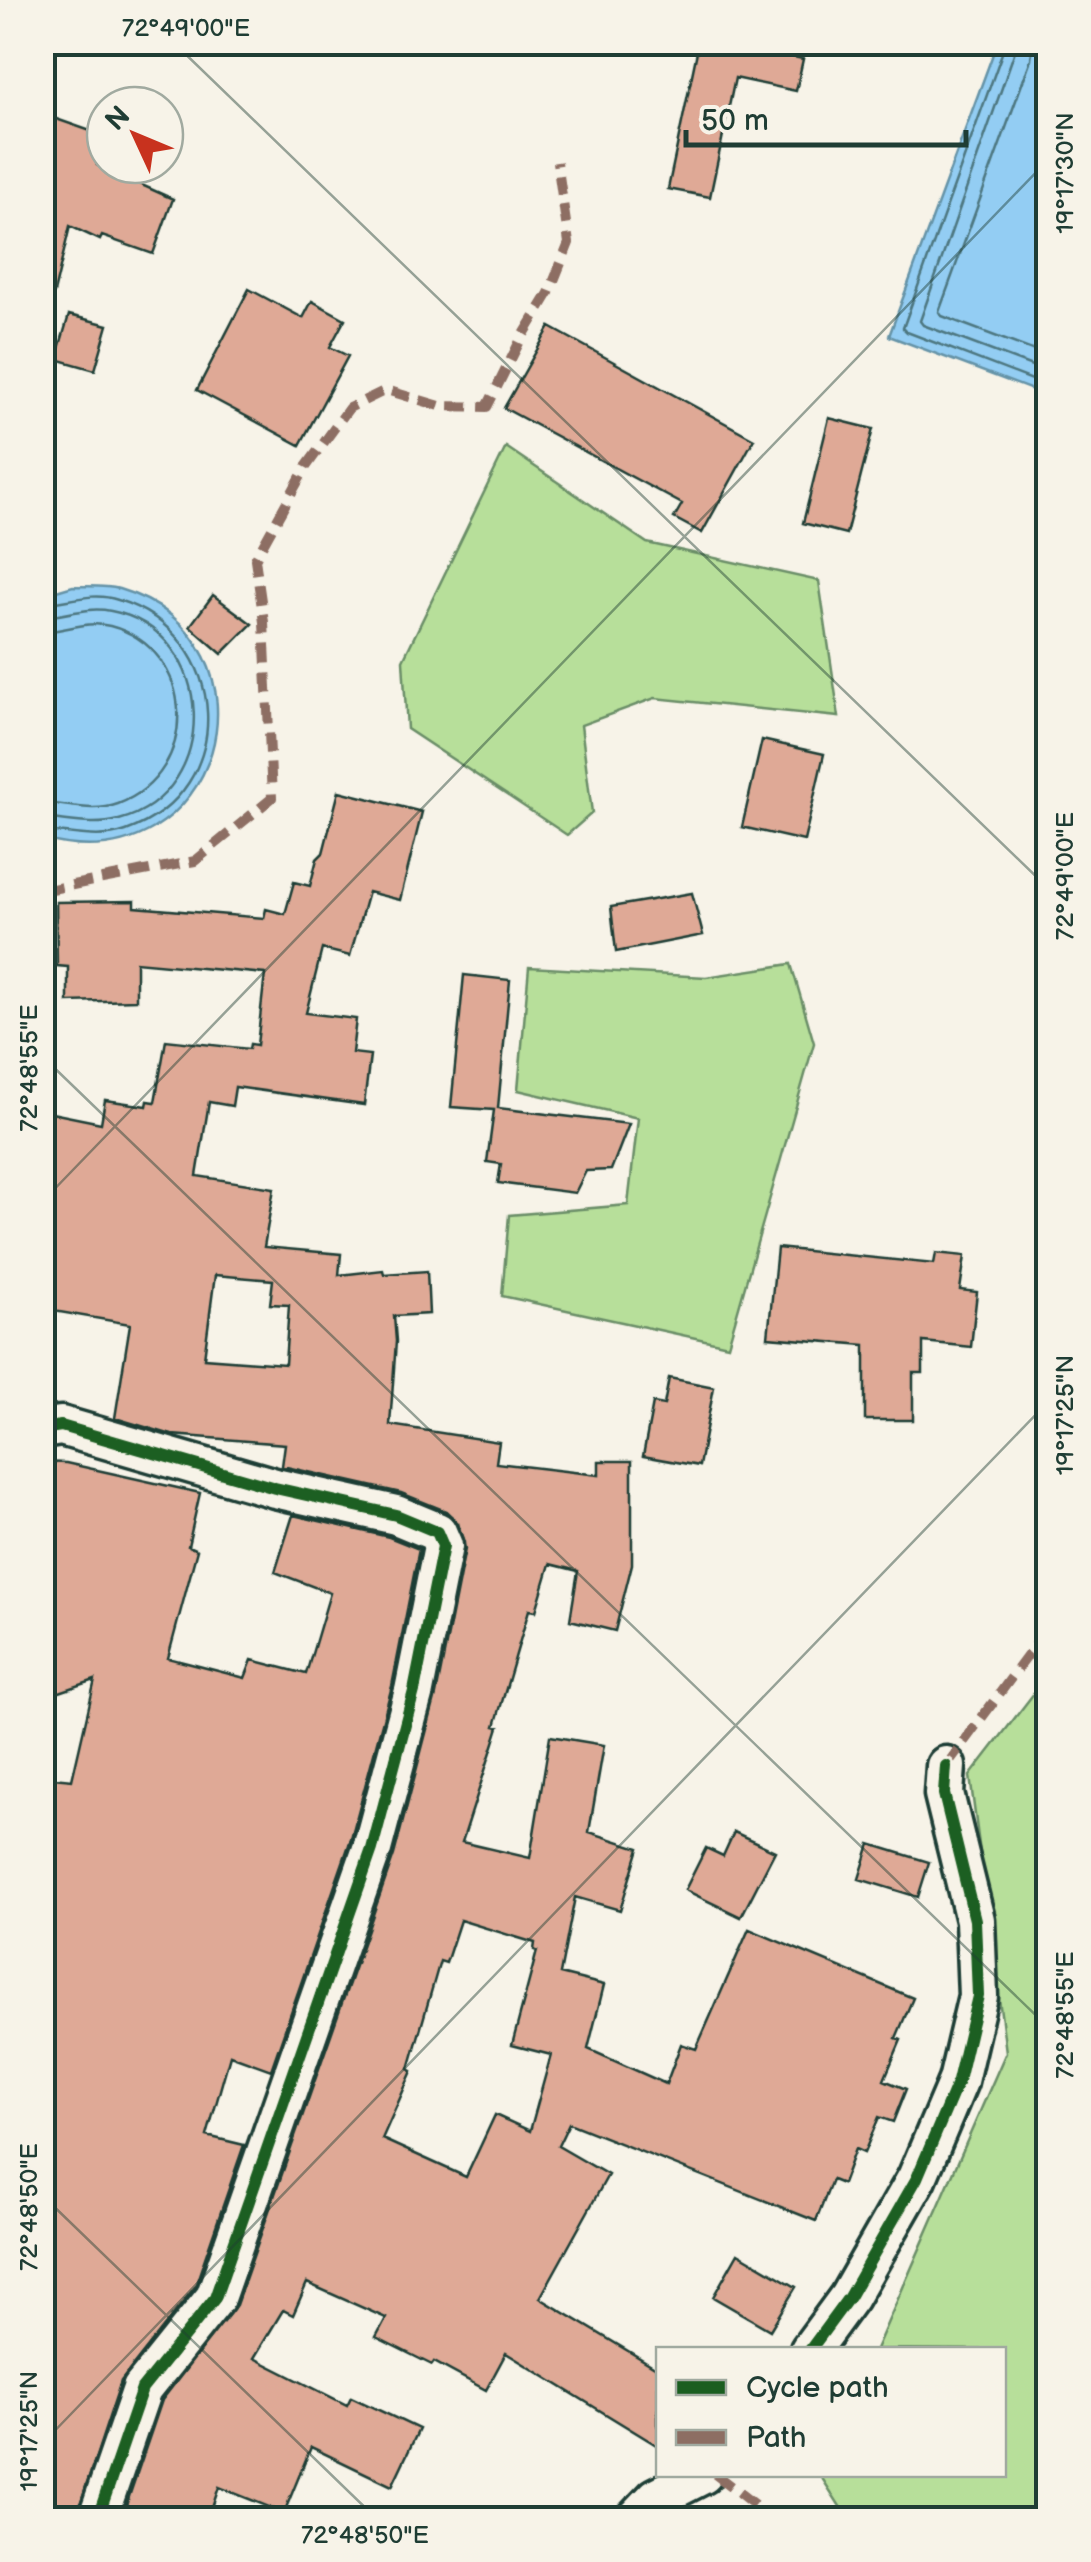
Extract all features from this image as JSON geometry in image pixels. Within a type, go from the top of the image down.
[{"type":"street","points":[[42,1429],[61,1426],[274,1488],[396,1515],[438,1532],[443,1546],[414,1691],[372,1849],[215,2298],[142,2388],[96,2520]]},
{"type":"street","points":[[812,2347],[849,2298],[917,2178],[958,2082],[978,1996],[975,1920],[944,1794],[946,1766]]},
{"type":"street","points":[[635,2520],[656,2498],[697,2477]]},
{"type":"green space","points":[[506,447],[647,543],[819,581],[839,717],[655,698],[581,725],[592,813],[567,835],[407,729],[403,660]]},
{"type":"green space","points":[[791,964],[814,1043],[728,1345],[502,1296],[509,1215],[628,1205],[638,1118],[518,1090],[529,967],[706,977]]},
{"type":"green space","points":[[1048,1675],[1048,2519],[848,2519],[821,2477],[1006,2477],[1006,2347],[877,2347],[1006,2052],[970,1776]]},
{"type":"water","points":[[997,43],[1048,43],[1048,396],[889,336]]},
{"type":"water","points":[[73,586],[119,589],[172,616],[204,657],[217,704],[212,752],[190,795],[154,828],[104,845],[43,839],[43,595]]},
{"type":"building","points":[[699,42],[721,42],[803,59],[796,91],[735,78],[710,197],[668,189]]},
{"type":"building","points":[[42,114],[85,129],[85,185],[142,185],[173,199],[153,254],[102,236],[100,240],[70,226],[54,293],[42,292]]},
{"type":"building","points":[[249,289],[303,318],[312,301],[345,319],[330,347],[348,356],[300,445],[197,390]]},
{"type":"building","points":[[69,315],[108,325],[95,370],[56,359]]},
{"type":"building","points":[[550,327],[754,439],[702,533],[674,518],[682,504],[504,408]]},
{"type":"building","points":[[829,418],[873,429],[846,534],[803,523]]},
{"type":"building","points":[[213,595],[252,624],[222,654],[190,626]]},
{"type":"building","points":[[762,740],[824,754],[804,841],[742,827]]},
{"type":"building","points":[[339,791],[422,812],[400,900],[368,892],[350,956],[322,949],[306,1013],[356,1019],[352,1053],[370,1055],[364,1105],[235,1087],[232,1106],[209,1102],[197,1176],[274,1188],[264,1247],[341,1254],[339,1275],[427,1271],[429,1314],[394,1316],[390,1425],[499,1442],[496,1463],[599,1475],[599,1461],[632,1461],[632,1564],[615,1631],[570,1620],[578,1571],[550,1564],[536,1611],[529,1610],[495,1726],[499,1727],[462,1842],[530,1858],[550,1736],[604,1745],[589,1832],[639,1848],[620,1910],[575,1897],[560,1974],[604,1985],[588,2049],[666,2084],[681,2044],[696,2049],[749,1929],[913,1998],[884,2080],[906,2089],[893,2122],[879,2117],[864,2153],[855,2149],[842,2184],[832,2180],[816,2221],[569,2123],[558,2146],[608,2175],[540,2298],[656,2368],[656,2445],[506,2353],[486,2390],[434,2362],[432,2365],[376,2337],[386,2318],[307,2283],[293,2315],[283,2310],[254,2358],[347,2405],[351,2397],[419,2429],[392,2486],[311,2447],[284,2513],[219,2487],[208,2520],[121,2520],[162,2400],[236,2305],[394,1855],[436,1695],[465,1549],[458,1523],[446,1511],[401,1493],[282,1466],[285,1444],[172,1435],[115,1418],[130,1324],[42,1309],[42,1111],[101,1123],[105,1100],[147,1106],[148,1101],[155,1102],[166,1040],[249,1049],[250,1044],[257,1045],[265,974],[136,962],[136,1000],[68,1002],[68,967],[57,966],[56,902],[135,901],[135,907],[264,918],[266,909],[285,914],[294,882],[310,886],[317,859],[323,853]],"holes":[[[215,1275],[273,1280],[270,1304],[289,1305],[285,1364],[204,1358]],[[460,1920],[535,1943],[537,1951],[512,2045],[551,2055],[530,2131],[495,2115],[466,2177],[382,2139],[412,2071],[409,2069],[440,1961],[446,1963]]]},
{"type":"building","points":[[692,893],[703,935],[616,952],[611,907]]},
{"type":"building","points":[[464,975],[510,980],[498,1108],[629,1124],[611,1170],[586,1171],[575,1193],[498,1183],[501,1164],[487,1162],[494,1110],[451,1107]]},
{"type":"building","points":[[777,1248],[934,1264],[936,1253],[965,1256],[960,1290],[977,1292],[971,1347],[923,1342],[923,1373],[913,1373],[913,1420],[865,1420],[865,1345],[768,1337]]},
{"type":"building","points":[[669,1378],[714,1387],[699,1466],[643,1456],[653,1403],[664,1405]]},
{"type":"building","points":[[42,1462],[66,1463],[200,1493],[188,1546],[197,1550],[168,1658],[245,1678],[252,1660],[306,1674],[330,1593],[275,1572],[293,1515],[389,1537],[419,1549],[392,1686],[350,1842],[271,2070],[230,2055],[207,2136],[244,2145],[195,2287],[121,2381],[75,2520],[42,2520],[42,1777],[72,1780],[95,1680],[42,1698]]},
{"type":"building","points":[[734,1832],[775,1851],[741,1917],[685,1890],[706,1848],[723,1856]]},
{"type":"building","points":[[870,1844],[929,1862],[918,1897],[859,1879]]},
{"type":"building","points":[[738,2253],[796,2287],[770,2330],[713,2297]]},
{"type":"marked path","points":[[42,891],[195,861],[272,798],[264,622],[255,559],[306,467],[349,408],[386,390],[440,406],[487,407],[549,293],[569,243],[557,162]]},
{"type":"marked path","points":[[946,1766],[1048,1628]]},
{"type":"marked path","points":[[719,2477],[774,2520]]},
{"type":"cycle path","points":[[42,1429],[61,1426],[275,1488],[396,1515],[437,1532],[443,1546],[414,1691],[372,1849],[215,2298],[142,2389],[97,2520]]},
{"type":"cycle path","points":[[812,2347],[849,2297],[917,2178],[958,2081],[978,1996],[975,1920],[944,1794],[946,1766]]}]
